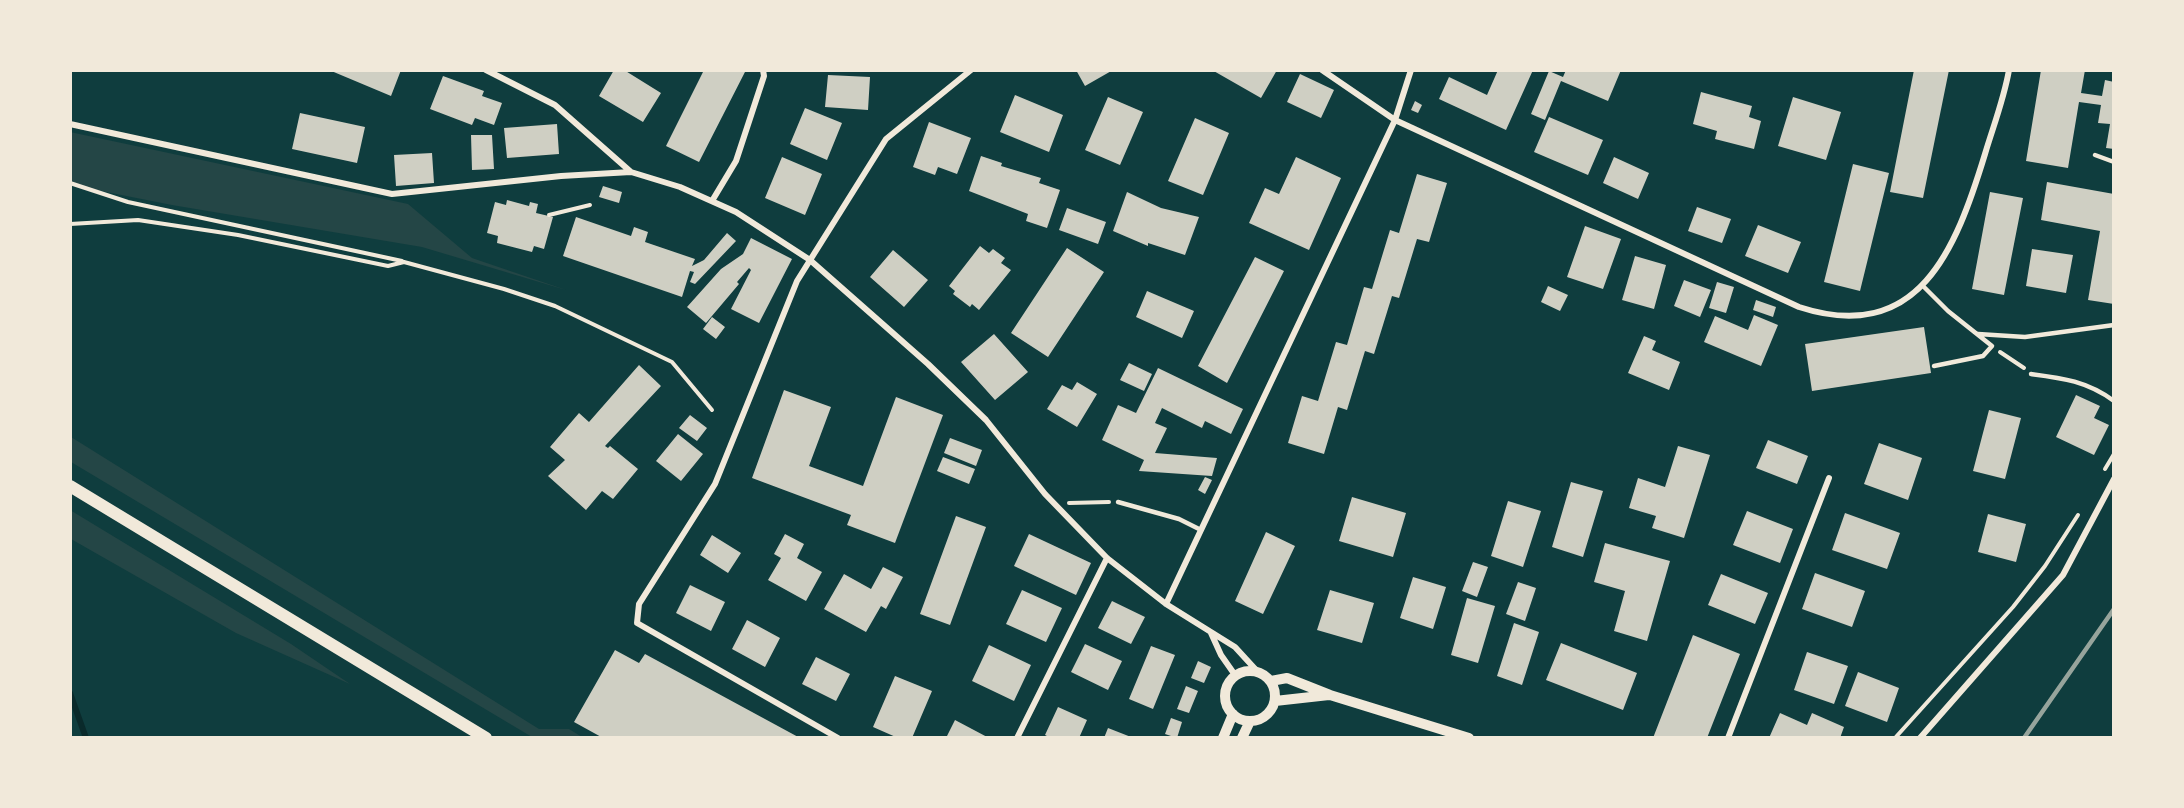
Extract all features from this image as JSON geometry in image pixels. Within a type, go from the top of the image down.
[{"type":"main road","points":[[70,486],[486,738]]},
{"type":"street","points":[[486,70],[555,105],[631,172]]},
{"type":"street","points":[[712,201],[736,160],[763,70]]},
{"type":"street","points":[[838,738],[637,623],[639,604],[715,483],[797,282],[810,260],[886,139],[971,70]]},
{"type":"street","points":[[1322,70],[1395,120],[1799,307],[1828,316],[1860,316],[1884,310],[1923,286],[1949,250],[1972,198],[2009,70]]},
{"type":"street","points":[[1166,604],[1395,120],[1411,70]]},
{"type":"street","points":[[70,124],[392,194],[561,176],[631,172],[680,187],[712,201],[750,219],[810,260],[988,423],[1060,508],[1107,558],[1166,604],[1235,647],[1257,671],[1271,681],[1275,701],[1266,715],[1250,721],[1233,714],[1226,704],[1225,691],[1235,675],[1257,671]]},
{"type":"street","points":[[1728,738],[1829,478]]},
{"type":"street","points":[[1920,738],[2063,575],[2114,479]]},
{"type":"street","points":[[1017,738],[1107,558]]},
{"type":"street","points":[[1211,633],[1221,655],[1235,675]]},
{"type":"street","points":[[1271,681],[1287,678],[1330,695],[1469,738]]},
{"type":"street","points":[[1275,701],[1330,695]]},
{"type":"street","points":[[1223,738],[1233,714]]},
{"type":"street","points":[[1242,738],[1250,721]]},
{"type":"lane","points":[[2095,155],[2114,162]]},
{"type":"lane","points":[[1923,286],[1948,311],[1992,346],[1983,356],[1934,366]]},
{"type":"lane","points":[[1978,334],[2025,336],[2114,325]]},
{"type":"lane","points":[[2031,374],[2076,380],[2096,388],[2114,401]]},
{"type":"lane","points":[[1118,502],[1179,519],[1201,530]]},
{"type":"path","points":[[70,183],[128,201],[404,262],[504,289],[555,306],[672,362],[712,410]]},
{"type":"path","points":[[549,215],[590,205]]},
{"type":"path","points":[[70,224],[138,220],[238,235],[388,266],[404,262]]},
{"type":"path","points":[[1992,346],[2031,374]]},
{"type":"path","points":[[2102,474],[2114,454]]},
{"type":"path","points":[[1060,508],[1071,501],[1118,502]]},
{"type":"path","points":[[1895,738],[2013,607],[2045,566],[2082,509]]},
{"type":"shaded area","points":[[70,132],[408,204],[472,258],[566,290],[422,247],[172,205],[71,185]]},
{"type":"shaded area","points":[[71,437],[539,729],[569,729],[582,737],[532,737],[71,462]]},
{"type":"shaded area","points":[[70,510],[291,644],[350,684],[236,633],[71,539]]},
{"type":"building","points":[[329,70],[401,70],[391,96]]},
{"type":"building","points":[[614,70],[624,70],[661,93],[643,122],[599,96]]},
{"type":"building","points":[[704,70],[746,70],[699,162],[666,146]]},
{"type":"building","points":[[1076,70],[1113,70],[1085,86]]},
{"type":"building","points":[[1212,70],[1277,70],[1261,98]]},
{"type":"building","points":[[1498,70],[1533,70],[1506,130],[1439,99],[1449,77],[1487,95]]},
{"type":"building","points":[[1566,70],[1621,70],[1608,101],[1561,81],[1545,120],[1531,114],[1549,71],[1563,77]]},
{"type":"building","points":[[1914,70],[1949,70],[1923,198],[1890,192]]},
{"type":"building","points":[[2041,70],[2085,70],[2081,93],[2102,96],[2105,80],[2114,82],[2114,149],[2106,148],[2110,124],[2098,123],[2101,105],[2079,102],[2068,168],[2026,161]]},
{"type":"building","points":[[1300,74],[1334,90],[1321,118],[1287,102]]},
{"type":"building","points":[[828,75],[870,77],[868,110],[825,107]]},
{"type":"building","points":[[443,76],[484,91],[482,96],[502,103],[494,125],[475,118],[472,125],[430,109]]},
{"type":"building","points":[[1701,92],[1752,106],[1749,117],[1761,121],[1754,149],[1715,139],[1717,131],[1693,124]]},
{"type":"building","points":[[1015,95],[1063,115],[1049,152],[1000,132]]},
{"type":"building","points":[[1108,97],[1143,112],[1120,165],[1085,150]]},
{"type":"building","points":[[1793,97],[1841,112],[1826,160],[1778,146]]},
{"type":"building","points":[[1415,101],[1422,105],[1418,113],[1411,110]]},
{"type":"building","points":[[805,108],[842,123],[827,160],[790,144]]},
{"type":"building","points":[[300,113],[365,127],[357,163],[292,149]]},
{"type":"building","points":[[1549,117],[1603,140],[1588,175],[1534,152]]},
{"type":"building","points":[[1195,118],[1229,133],[1203,195],[1168,181]]},
{"type":"building","points":[[929,122],[971,138],[957,174],[938,167],[935,175],[913,167]]},
{"type":"building","points":[[557,124],[559,154],[507,158],[504,128]]},
{"type":"building","points":[[471,135],[492,135],[494,169],[472,170]]},
{"type":"building","points":[[432,153],[434,183],[396,186],[394,155]]},
{"type":"building","points":[[981,156],[1002,163],[1001,166],[1041,178],[1039,183],[1060,190],[1047,228],[1026,221],[1028,214],[969,191]]},
{"type":"building","points":[[782,157],[822,174],[805,215],[765,198]]},
{"type":"building","points":[[1296,157],[1341,178],[1309,250],[1249,223],[1265,188],[1279,194]]},
{"type":"building","points":[[1614,157],[1649,173],[1638,199],[1603,183]]},
{"type":"building","points":[[1853,164],[1889,173],[1860,291],[1824,282]]},
{"type":"building","points":[[1417,174],[1447,183],[1429,242],[1417,239],[1399,298],[1392,296],[1374,354],[1365,351],[1347,410],[1338,407],[1324,454],[1288,443],[1302,396],[1318,401],[1336,342],[1347,345],[1364,287],[1372,289],[1390,230],[1399,233]]},
{"type":"building","points":[[2047,182],[2114,194],[2114,304],[2088,300],[2100,231],[2041,220]]},
{"type":"building","points":[[603,186],[622,192],[619,203],[599,197]]},
{"type":"building","points":[[1127,192],[1161,208],[1199,217],[1185,255],[1148,243],[1148,246],[1113,231]]},
{"type":"building","points":[[1990,192],[2023,198],[2004,295],[1972,289]]},
{"type":"building","points":[[507,200],[529,206],[530,202],[538,204],[536,213],[553,217],[544,249],[534,246],[532,252],[497,243],[498,236],[487,233],[495,202],[506,205]]},
{"type":"building","points":[[1697,207],[1731,219],[1722,243],[1688,231]]},
{"type":"building","points":[[1067,208],[1106,222],[1098,244],[1059,230]]},
{"type":"building","points":[[576,217],[631,236],[634,227],[648,232],[645,242],[695,259],[692,266],[704,260],[727,233],[736,241],[695,284],[690,282],[694,272],[690,271],[682,297],[563,256]]},
{"type":"building","points":[[1758,225],[1801,242],[1788,273],[1745,256]]},
{"type":"building","points":[[1585,226],[1621,239],[1603,289],[1567,277]]},
{"type":"building","points":[[751,238],[792,259],[759,323],[731,309],[751,270],[749,268],[737,282],[739,284],[706,323],[687,307],[721,269],[743,254]]},
{"type":"building","points":[[980,246],[989,253],[993,249],[1005,258],[1001,263],[1011,270],[979,310],[972,304],[970,307],[953,294],[955,291],[949,286]]},
{"type":"building","points":[[1067,248],[1104,272],[1048,357],[1011,333]]},
{"type":"building","points":[[2032,249],[2073,255],[2066,293],[2026,286]]},
{"type":"building","points":[[893,250],[928,280],[904,307],[870,277]]},
{"type":"building","points":[[1635,256],[1666,265],[1654,309],[1622,300]]},
{"type":"building","points":[[1255,257],[1284,271],[1227,383],[1198,366]]},
{"type":"building","points":[[1684,280],[1711,290],[1700,317],[1674,306]]},
{"type":"building","points":[[1717,282],[1734,287],[1726,313],[1709,308]]},
{"type":"building","points":[[1548,286],[1568,295],[1560,311],[1541,302]]},
{"type":"building","points":[[1147,291],[1194,311],[1182,338],[1136,317]]},
{"type":"building","points":[[1756,300],[1776,307],[1773,317],[1753,310]]},
{"type":"building","points":[[1754,315],[1778,325],[1761,366],[1704,342],[1715,316],[1748,330]]},
{"type":"building","points":[[712,317],[725,327],[716,339],[703,329]]},
{"type":"building","points":[[1924,327],[1931,373],[1812,391],[1805,344]]},
{"type":"building","points":[[994,334],[1028,372],[995,400],[961,362]]},
{"type":"building","points":[[1644,336],[1656,341],[1652,350],[1680,362],[1669,390],[1628,373]]},
{"type":"building","points":[[1129,363],[1152,374],[1144,391],[1120,380]]},
{"type":"building","points":[[639,365],[661,386],[605,446],[608,448],[610,446],[638,469],[613,499],[602,491],[586,510],[548,476],[565,460],[550,447],[579,413],[589,422]]},
{"type":"building","points":[[1158,368],[1243,409],[1231,434],[1205,421],[1202,428],[1162,408],[1155,423],[1167,428],[1155,453],[1217,458],[1212,476],[1139,471],[1144,460],[1102,440],[1118,405],[1136,413]]},
{"type":"building","points":[[1077,382],[1097,394],[1077,427],[1047,409],[1062,385],[1072,390]]},
{"type":"building","points":[[784,390],[831,407],[809,466],[863,486],[896,397],[943,415],[895,543],[847,525],[851,515],[752,478]]},
{"type":"building","points":[[2076,395],[2100,406],[2094,418],[2109,425],[2094,455],[2056,437]]},
{"type":"building","points":[[1989,410],[2021,418],[2005,479],[1973,471]]},
{"type":"building","points":[[690,415],[707,428],[697,441],[679,428]]},
{"type":"building","points":[[678,434],[703,454],[681,481],[656,461]]},
{"type":"building","points":[[950,438],[982,450],[976,466],[944,453]]},
{"type":"building","points":[[1768,440],[1808,456],[1797,484],[1756,468]]},
{"type":"building","points":[[1879,443],[1922,458],[1908,500],[1864,484]]},
{"type":"building","points":[[1678,446],[1710,455],[1684,538],[1652,528],[1656,516],[1629,508],[1638,478],[1665,487]]},
{"type":"building","points":[[943,457],[975,469],[969,484],[937,471]]},
{"type":"building","points":[[1205,477],[1212,480],[1205,494],[1198,490]]},
{"type":"building","points":[[1571,482],[1603,491],[1583,557],[1552,547]]},
{"type":"building","points":[[1352,497],[1406,513],[1393,557],[1339,541]]},
{"type":"building","points":[[1508,501],[1541,511],[1523,567],[1491,556]]},
{"type":"building","points":[[1747,511],[1793,529],[1780,563],[1733,545]]},
{"type":"building","points":[[1845,513],[1900,533],[1887,569],[1832,550]]},
{"type":"building","points":[[1988,514],[2026,524],[2016,562],[1978,552]]},
{"type":"building","points":[[956,516],[986,527],[950,625],[920,614]]},
{"type":"building","points":[[1266,532],[1295,546],[1263,614],[1235,601]]},
{"type":"building","points":[[785,534],[804,544],[797,558],[822,572],[806,601],[768,580],[781,558],[774,554]]},
{"type":"building","points":[[1029,534],[1091,563],[1076,595],[1014,566]]},
{"type":"building","points":[[712,535],[741,553],[728,573],[700,555]]},
{"type":"building","points":[[1605,543],[1670,561],[1647,641],[1614,631],[1625,591],[1594,582]]},
{"type":"building","points":[[1473,562],[1488,567],[1477,597],[1462,591]]},
{"type":"building","points":[[883,567],[903,577],[886,609],[881,606],[866,632],[824,609],[844,574],[871,589]]},
{"type":"building","points":[[1815,573],[1865,591],[1852,627],[1802,609]]},
{"type":"building","points":[[1721,574],[1768,593],[1755,624],[1708,605]]},
{"type":"building","points":[[1413,577],[1446,587],[1433,629],[1400,618]]},
{"type":"building","points":[[1518,582],[1536,588],[1525,621],[1506,614]]},
{"type":"building","points":[[690,585],[725,602],[711,631],[676,613]]},
{"type":"building","points":[[1022,590],[1062,608],[1046,642],[1006,624]]},
{"type":"building","points":[[1330,590],[1374,603],[1362,643],[1317,630]]},
{"type":"building","points":[[1467,598],[1495,606],[1478,663],[1451,655]]},
{"type":"building","points":[[1112,601],[1145,617],[1131,644],[1098,628]]},
{"type":"building","points":[[747,620],[780,638],[765,667],[732,649]]},
{"type":"building","points":[[1514,623],[1539,632],[1522,685],[1497,676]]},
{"type":"building","points":[[1693,635],[1740,654],[1707,738],[1653,738]]},
{"type":"building","points":[[1561,643],[1637,673],[1623,710],[1546,680]]},
{"type":"building","points":[[1085,644],[1122,661],[1108,690],[1071,672]]},
{"type":"building","points":[[989,645],[1031,665],[1014,701],[972,681]]},
{"type":"building","points":[[1151,646],[1175,655],[1153,709],[1129,699]]},
{"type":"building","points":[[615,650],[639,663],[645,654],[800,738],[603,738],[574,722]]},
{"type":"building","points":[[1807,652],[1848,666],[1834,704],[1794,690]]},
{"type":"building","points":[[816,657],[850,674],[836,701],[802,684]]},
{"type":"building","points":[[1198,661],[1211,667],[1204,683],[1191,678]]},
{"type":"building","points":[[1858,672],[1899,688],[1887,722],[1845,706]]},
{"type":"building","points":[[895,676],[932,691],[912,738],[898,738],[873,727]]},
{"type":"building","points":[[1186,686],[1198,691],[1189,713],[1177,709]]},
{"type":"building","points":[[1058,707],[1087,720],[1079,738],[1051,738],[1045,735]]},
{"type":"building","points":[[1780,713],[1807,725],[1812,713],[1844,727],[1840,738],[1769,738]]},
{"type":"building","points":[[1171,718],[1182,722],[1177,738],[1165,734]]},
{"type":"building","points":[[955,720],[989,738],[946,738]]},
{"type":"building","points":[[1108,728],[1131,737],[1131,738],[1104,738]]},
{"type":"waterway","points":[[70,693],[86,738]]},
{"type":"railway","points":[[2024,738],[2114,609]]}]
